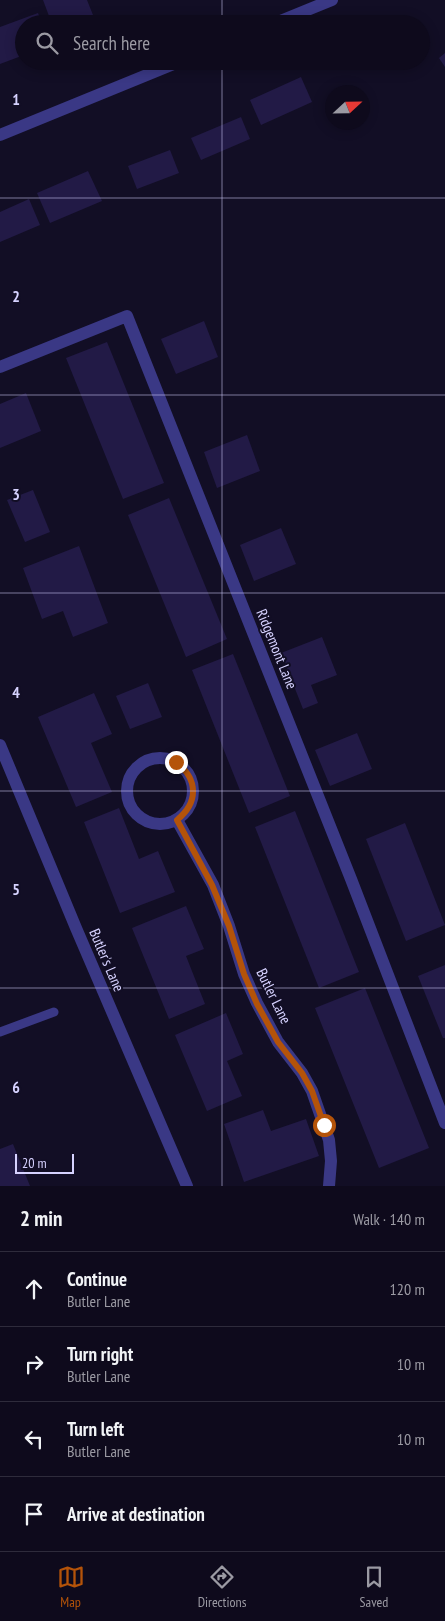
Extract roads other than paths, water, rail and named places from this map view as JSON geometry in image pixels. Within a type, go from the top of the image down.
[{"type":"street","points":[[295,15],[332,0]]},
{"type":"street","points":[[0,135],[159,70]]},
{"type":"street","name":"Ridgemont Lane","points":[[0,368],[127,316],[352,879],[445,1123]]},
{"type":"street","name":"Butler's Lane","points":[[0,745],[187,1186]]},
{"type":"street","points":[[164,758],[176,762],[184,768],[192,782],[192,802],[184,814],[177,820],[153,824],[142,819],[133,810],[128,799],[127,785],[132,772],[137,766],[150,759],[164,758]]},
{"type":"street","name":"Butler Lane","points":[[177,820],[212,885],[229,926],[244,974],[257,1004],[278,1042],[302,1073],[312,1091],[329,1140],[331,1161],[330,1186]]},
{"type":"lane","points":[[0,1032],[54,1012]]}]
